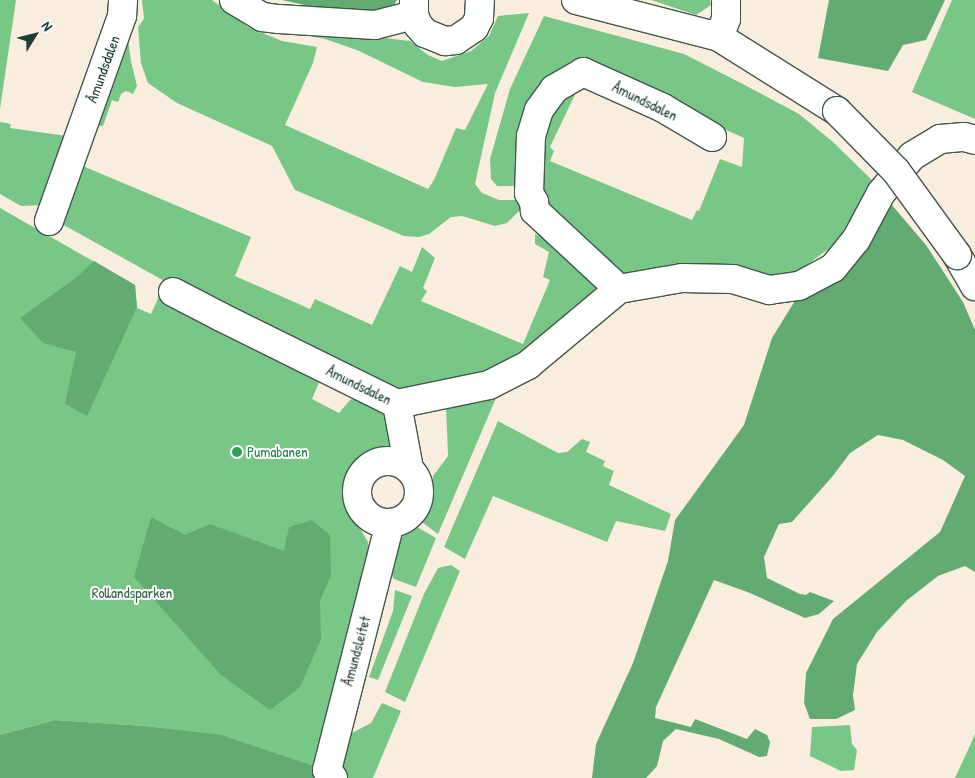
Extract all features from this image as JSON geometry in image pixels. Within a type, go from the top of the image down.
[{"type":"street","name":"Åmundsdalen","points":[[49,221],[122,16],[123,0]]},
{"type":"street","points":[[234,0],[262,17],[375,26],[414,8],[418,25],[425,34],[445,41],[456,40],[474,28],[479,18],[480,0]]},
{"type":"street","points":[[576,0],[719,37],[837,111],[896,172],[957,255],[975,286]]},
{"type":"street","points":[[719,37],[726,19],[726,0]]},
{"type":"street","name":"Åmundsdalen","points":[[619,289],[535,211],[534,202],[529,193],[531,136],[539,110],[554,88],[583,72],[662,108],[712,137]]},
{"type":"street","name":"Åmundsdalen","points":[[173,292],[221,318],[397,404],[489,385],[528,365],[619,289],[682,278],[733,279],[768,290],[799,286],[833,268],[856,240],[880,193],[912,156],[940,139],[964,137],[975,140]]},
{"type":"street","points":[[397,404],[409,469],[419,484],[418,502],[407,517],[390,523],[380,522],[363,511],[358,502],[358,482],[371,465],[390,461],[409,469]]},
{"type":"street","name":"Åmundsleitet","points":[[333,778],[327,770],[390,523]]},
{"type":"green space","points":[[0,0],[16,0],[0,109]]},
{"type":"green space","points":[[142,0],[212,0],[248,27],[282,41],[317,47],[313,63],[285,125],[428,189],[434,180],[456,128],[465,130],[488,84],[455,87],[423,82],[357,50],[325,39],[294,33],[292,27],[410,41],[428,55],[442,61],[471,51],[489,36],[498,16],[529,13],[495,93],[475,184],[482,193],[499,200],[519,200],[524,206],[507,223],[495,226],[462,216],[451,217],[429,234],[419,237],[404,236],[295,190],[272,146],[177,103],[148,83],[141,63],[138,27],[144,19]]},
{"type":"green space","points":[[282,0],[397,0],[394,5],[371,20]]},
{"type":"green space","points":[[651,0],[710,0],[711,5],[696,15]]},
{"type":"green space","points":[[829,0],[945,0],[926,40],[903,45],[888,71],[818,58]]},
{"type":"green space","points":[[952,0],[975,0],[975,119],[912,92]]},
{"type":"green space","points":[[544,16],[684,54],[799,114],[833,142],[878,186],[856,220],[834,245],[786,280],[621,276],[548,215],[536,181],[548,109],[581,82],[550,147],[554,151],[550,161],[692,220],[697,210],[699,211],[720,159],[742,167],[744,138],[579,64],[548,80],[522,186],[497,186],[491,179],[490,159],[510,89]]},
{"type":"green space","points":[[127,32],[137,86],[133,94],[126,91],[121,94],[118,102],[112,100],[103,126],[93,126]]},
{"type":"green space","points":[[0,122],[11,124],[10,128],[67,136],[46,205],[21,206],[0,194]]},
{"type":"green space","points":[[78,164],[251,237],[235,276],[310,309],[315,299],[372,325],[400,266],[412,272],[422,247],[435,258],[423,288],[427,291],[421,301],[523,344],[550,280],[543,277],[549,252],[535,244],[535,234],[548,239],[619,289],[528,365],[388,392],[220,312],[62,224]]},
{"type":"green space","points":[[891,204],[926,245],[963,302],[975,330],[975,572],[965,566],[938,576],[906,601],[877,632],[857,664],[853,695],[855,710],[836,719],[810,719],[804,703],[806,673],[833,619],[940,532],[965,476],[943,460],[903,440],[878,435],[850,453],[832,477],[792,522],[779,524],[764,557],[767,578],[800,594],[806,595],[810,592],[834,601],[819,614],[805,618],[750,593],[714,580],[656,707],[655,718],[691,727],[695,719],[747,739],[755,729],[767,735],[770,742],[767,756],[759,757],[719,739],[676,729],[663,741],[657,766],[646,778],[592,778],[596,744],[633,663],[668,561],[675,520],[744,425],[772,338],[796,299],[875,231]]},
{"type":"green space","name":"Rollandsparken","points":[[0,208],[135,285],[137,308],[151,314],[160,294],[323,373],[312,399],[339,413],[350,400],[363,395],[382,412],[393,432],[396,458],[378,457],[361,465],[350,477],[346,494],[350,512],[368,542],[370,556],[327,770],[226,737],[145,726],[55,720],[0,735]]},
{"type":"green space","points":[[94,261],[135,285],[137,307],[87,416],[65,404],[76,352],[43,343],[20,318],[77,277]]},
{"type":"green space","points":[[496,395],[438,534],[422,522],[429,509],[433,476],[448,456],[446,404]]},
{"type":"green space","points":[[498,421],[558,453],[567,452],[582,439],[590,442],[586,452],[605,461],[603,466],[614,471],[609,485],[671,514],[665,531],[616,521],[607,542],[493,496],[465,559],[444,547]]},
{"type":"green space","points":[[151,517],[185,535],[210,524],[284,551],[289,527],[312,520],[330,535],[331,576],[320,600],[321,639],[300,687],[270,710],[221,675],[134,577]]},
{"type":"green space","points":[[417,527],[436,538],[416,587],[394,579],[390,573],[403,536]]},
{"type":"green space","points":[[451,565],[460,571],[405,702],[385,692],[424,594],[438,568]]},
{"type":"green space","points":[[395,590],[412,596],[378,680],[369,677],[393,611]]},
{"type":"green space","points":[[382,703],[401,711],[373,778],[345,778],[342,767],[348,735],[371,723]]},
{"type":"green space","points":[[55,720],[145,726],[221,735],[327,770],[328,778],[0,778],[0,735]]},
{"type":"green space","points":[[850,725],[852,744],[857,750],[854,770],[841,771],[810,756],[812,727]]},
{"type":"green space","points":[[975,733],[975,778],[955,778],[973,739]]},
{"type":"place","name":"Pumabanen","points":[[237,452]]}]
